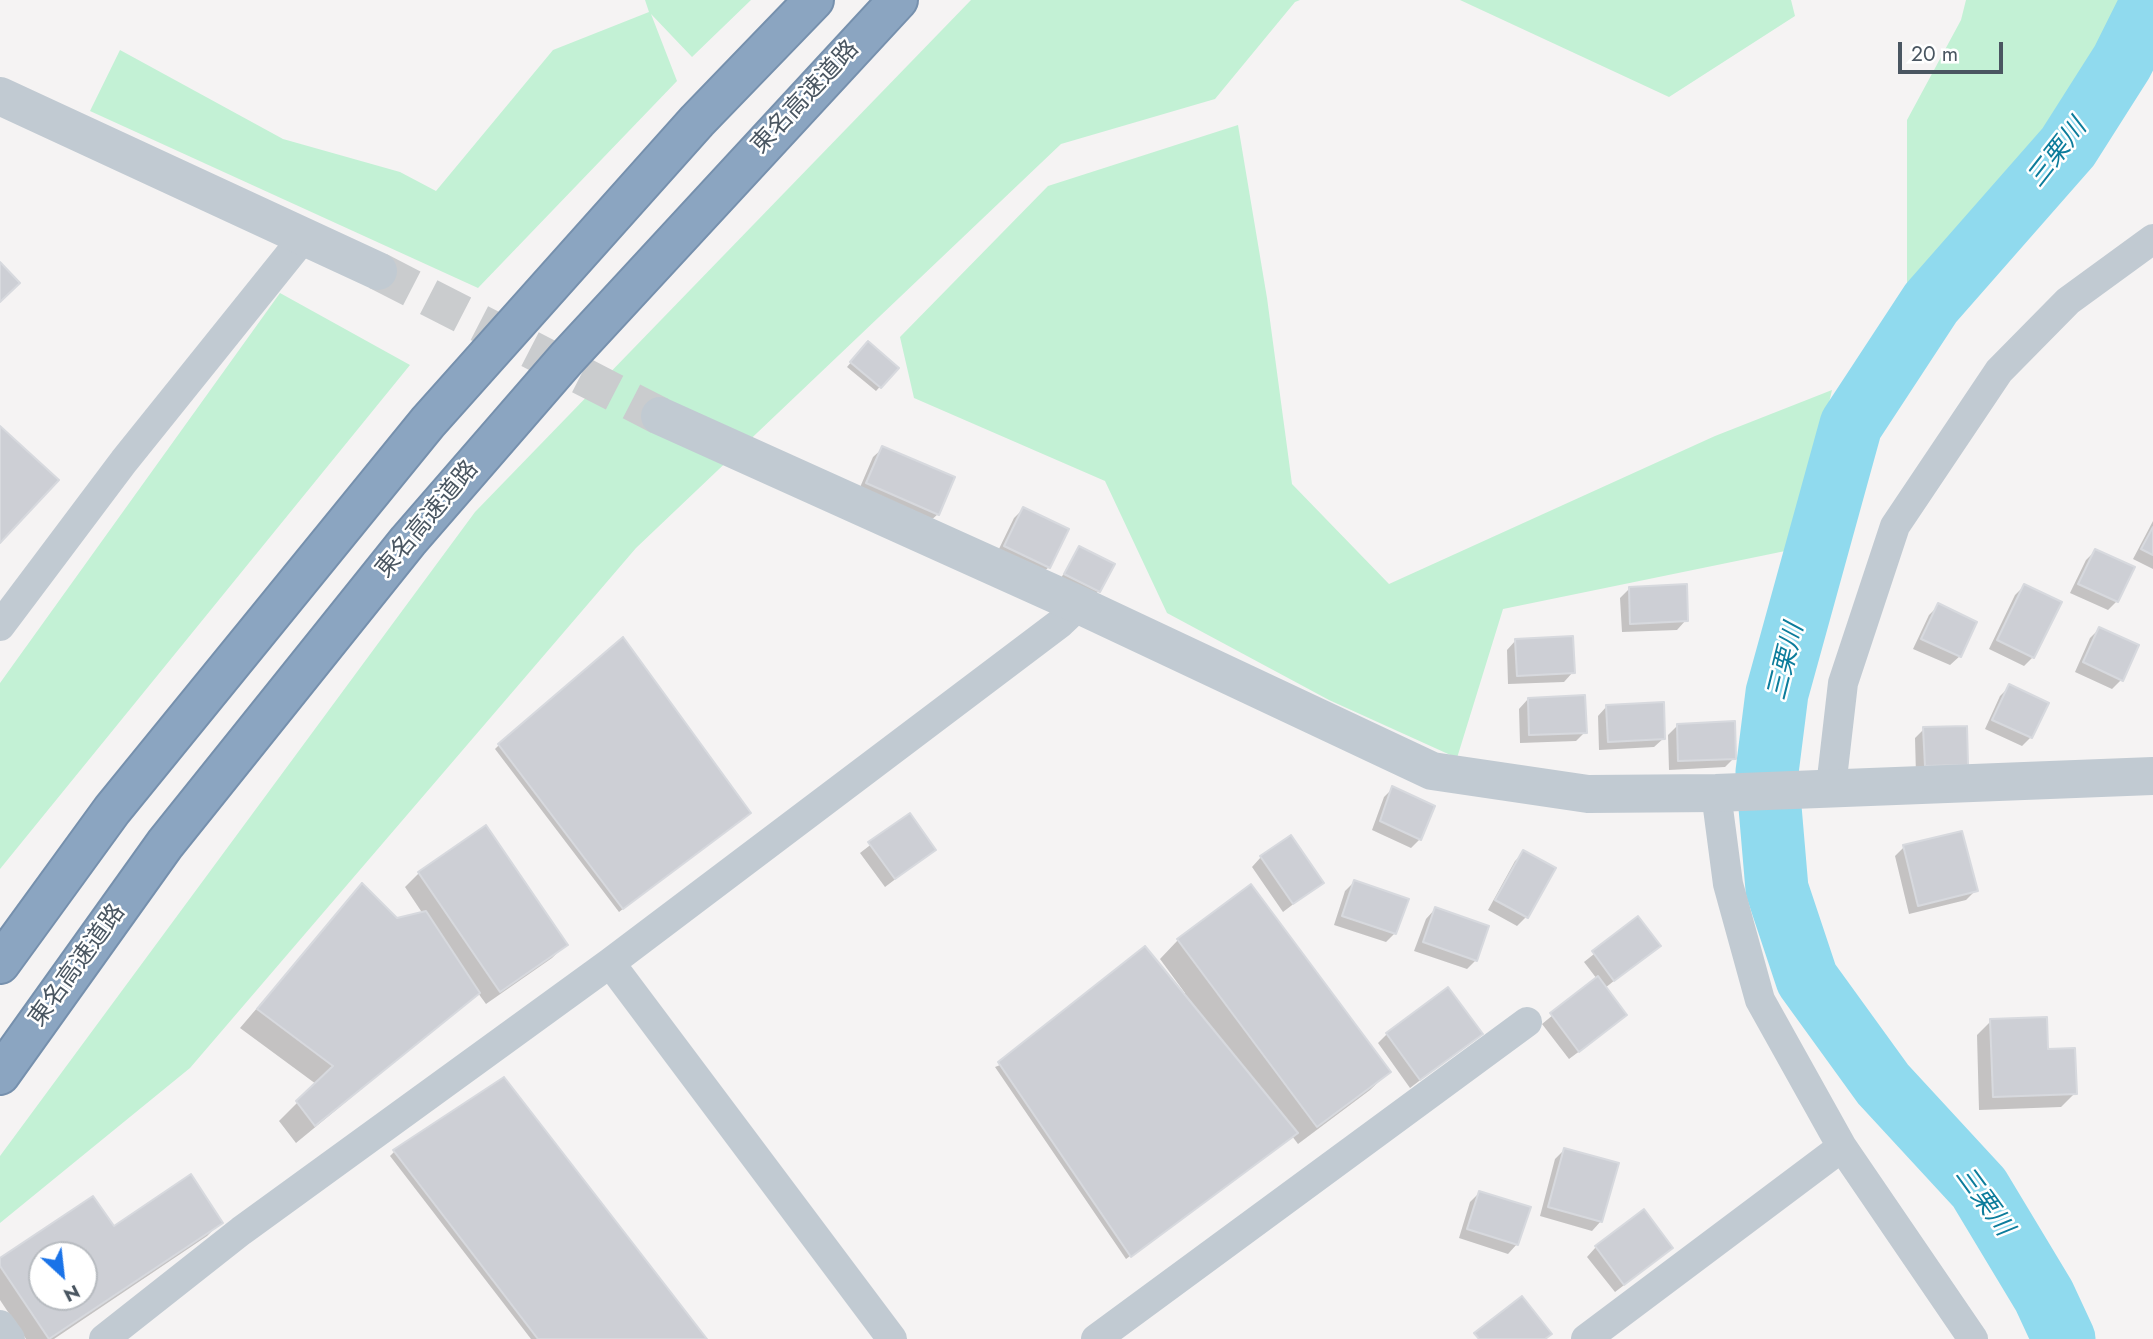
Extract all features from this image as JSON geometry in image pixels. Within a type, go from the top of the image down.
[{"type":"highway","points":[[0,964],[112,810],[428,422],[698,121],[814,0]]},
{"type":"highway","name":"東名高速道路","points":[[9,1062],[165,844],[408,541],[584,338],[898,0]]},
{"type":"street","points":[[0,96],[378,271]]},
{"type":"street","points":[[0,626],[124,461],[303,237]]},
{"type":"street","points":[[1831,787],[1843,683],[1895,526],[1999,371],[2068,301],[2153,239]]},
{"type":"street","points":[[660,416],[1079,605],[1432,771],[1588,794],[1716,793],[2153,776]]},
{"type":"street","points":[[104,1339],[241,1231],[610,963],[1059,624],[1079,605]]},
{"type":"street","points":[[1716,793],[1728,884],[1760,1000],[1842,1147],[1973,1339]]},
{"type":"street","points":[[610,963],[892,1339]]},
{"type":"street","points":[[1096,1339],[1527,1022]]},
{"type":"street","points":[[1586,1339],[1842,1147]]},
{"type":"street","points":[[0,1325],[10,1339]]},
{"type":"green space","points":[[645,0],[751,0],[692,57],[651,14],[677,81],[478,288],[90,111],[120,50],[283,139],[400,172],[436,191],[553,50],[649,12]]},
{"type":"green space","points":[[971,0],[1300,0],[1295,2],[1215,99],[1061,144],[636,548],[190,1068],[0,1223],[0,1156],[475,512]]},
{"type":"green space","points":[[1460,0],[1791,0],[1795,16],[1669,97]]},
{"type":"green space","points":[[1966,0],[2153,0],[2153,15],[2141,45],[1907,321],[1907,120],[1961,20]]},
{"type":"green space","points":[[1238,125],[1267,298],[1292,484],[1389,584],[1715,436],[1832,390],[1795,549],[1503,609],[1457,758],[1329,700],[1167,613],[1105,481],[914,398],[900,337],[1048,186]]},
{"type":"green space","points":[[280,293],[410,365],[0,869],[0,683]]},
{"type":"building","points":[[0,262],[20,283],[0,302]]},
{"type":"building","points":[[868,341],[899,368],[881,388],[850,362]]},
{"type":"building","points":[[0,426],[59,480],[0,543]]},
{"type":"building","points":[[882,446],[955,477],[939,515],[866,483]]},
{"type":"building","points":[[1023,507],[1069,529],[1050,568],[1004,546]]},
{"type":"building","points":[[2153,527],[2153,555],[2141,549]]},
{"type":"building","points":[[1079,546],[1115,564],[1100,592],[1064,574]]},
{"type":"building","points":[[2095,549],[2135,567],[2118,602],[2078,584]]},
{"type":"building","points":[[1687,584],[1688,621],[1630,624],[1629,587]]},
{"type":"building","points":[[2024,584],[2062,602],[2034,658],[1997,640]]},
{"type":"building","points":[[1938,603],[1977,622],[1961,657],[1921,639]]},
{"type":"building","points":[[2099,627],[2139,645],[2123,681],[2083,662]]},
{"type":"building","points":[[1573,636],[1575,673],[1517,676],[1515,639]]},
{"type":"building","points":[[623,637],[751,813],[623,909],[498,744]]},
{"type":"building","points":[[2009,684],[2049,703],[2032,738],[1992,720]]},
{"type":"building","points":[[1585,695],[1587,733],[1529,735],[1528,698]]},
{"type":"building","points":[[1664,702],[1665,739],[1608,742],[1606,705]]},
{"type":"building","points":[[1735,721],[1736,759],[1678,761],[1677,724]]},
{"type":"building","points":[[1967,726],[1968,765],[1925,766],[1923,727]]},
{"type":"building","points":[[1392,786],[1435,806],[1421,840],[1380,821]]},
{"type":"building","points":[[910,813],[936,850],[895,879],[868,842]]},
{"type":"building","points":[[486,825],[568,945],[500,992],[418,872]]},
{"type":"building","points":[[1962,831],[1978,891],[1918,906],[1903,845]]},
{"type":"building","points":[[1291,835],[1324,883],[1293,904],[1260,856]]},
{"type":"building","points":[[1523,850],[1556,868],[1528,918],[1495,900]]},
{"type":"building","points":[[1354,880],[1409,899],[1396,934],[1342,916]]},
{"type":"building","points":[[362,883],[397,918],[426,911],[480,993],[315,1126],[296,1101],[333,1066],[257,1009]]},
{"type":"building","points":[[1251,884],[1391,1072],[1317,1127],[1177,939]]},
{"type":"building","points":[[1435,907],[1489,926],[1477,961],[1423,942]]},
{"type":"building","points":[[1638,916],[1661,946],[1614,981],[1592,951]]},
{"type":"building","points":[[1145,946],[1298,1133],[1131,1257],[998,1062]]},
{"type":"building","points":[[1598,976],[1627,1015],[1579,1052],[1550,1013]]},
{"type":"building","points":[[1448,987],[1483,1034],[1420,1080],[1386,1033]]},
{"type":"building","points":[[2047,1017],[2048,1049],[2075,1048],[2077,1094],[1993,1097],[1990,1019]]},
{"type":"building","points":[[504,1077],[707,1339],[538,1339],[393,1150]]},
{"type":"building","points":[[1564,1148],[1619,1163],[1602,1222],[1548,1207]]},
{"type":"building","points":[[191,1174],[223,1223],[98,1306],[98,1241],[28,1241],[28,1308],[0,1266],[0,1258],[93,1196],[114,1226]]},
{"type":"building","points":[[1479,1191],[1531,1207],[1518,1245],[1467,1229]]},
{"type":"building","points":[[1644,1209],[1673,1248],[1624,1285],[1595,1246]]},
{"type":"building","points":[[1522,1296],[1552,1334],[1545,1339],[1479,1339],[1474,1333]]},
{"type":"building","points":[[30,1311],[91,1311],[49,1339]]},
{"type":"waterway","name":"三栗川","points":[[2064,1339],[2044,1296],[1979,1188],[1883,1084],[1807,979],[1777,889],[1767,772],[1777,693],[1851,425],[1931,303],[2068,147],[2122,62],[2153,0]]},
{"type":"tunnel","points":[[378,271],[660,416]]}]
